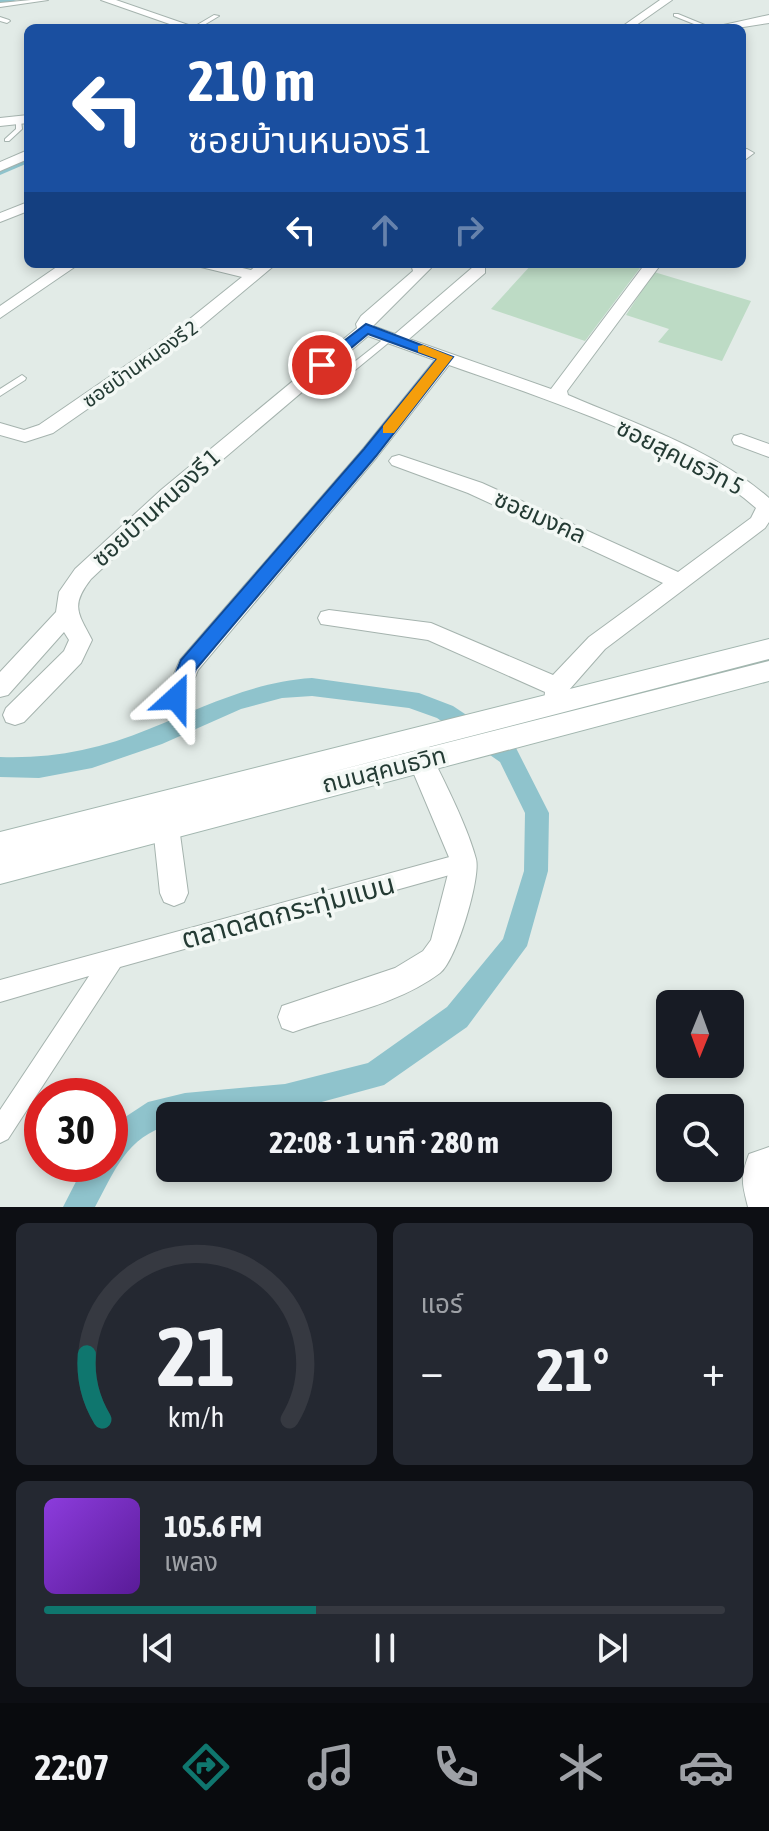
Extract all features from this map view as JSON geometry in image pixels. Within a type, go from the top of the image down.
[{"type":"main road","points":[[740,24],[769,19]]},
{"type":"main road","points":[[0,122],[23,120]]},
{"type":"main road","name":"ถนนสุคนธวิท","points":[[497,730],[556,695],[769,649]]},
{"type":"main road","name":"ถนนสุคนธวิท","points":[[0,845],[497,730],[769,671]]},
{"type":"main road","name":"ถนนสุคนธวิท","points":[[0,870],[421,760],[459,739]]},
{"type":"street","points":[[106,0],[181,24]]},
{"type":"street","points":[[631,24],[667,0]]},
{"type":"street","points":[[0,167],[24,156]]},
{"type":"street","points":[[0,180],[24,169]]},
{"type":"street","points":[[0,218],[24,208]]},
{"type":"street","points":[[0,313],[65,268]]},
{"type":"street","name":"ซอยบ้านหนองรี 2","points":[[0,429],[25,436],[46,429],[172,342],[263,268]]},
{"type":"street","name":"ซอยบ้านหนองรี 1","points":[[66,615],[65,604],[71,589],[103,553],[366,329],[364,324],[367,320],[423,268]]},
{"type":"street","points":[[366,329],[559,398],[558,391],[650,268]]},
{"type":"street","points":[[394,338],[479,270]]},
{"type":"street","points":[[176,698],[188,666],[370,453],[446,357]]},
{"type":"street","name":"ซอยสุคนธวิท 5","points":[[556,695],[597,643],[758,523],[767,507],[760,498],[679,450],[559,398]]},
{"type":"street","points":[[741,440],[769,451]]},
{"type":"street","name":"ซอยมงคล","points":[[399,461],[475,488],[679,581]]},
{"type":"street","points":[[0,688],[66,615],[81,640],[73,657],[15,715]]},
{"type":"street","points":[[329,618],[431,632],[556,695]]},
{"type":"street","points":[[293,1017],[403,980],[433,961],[443,947],[463,877],[464,862],[421,760]]},
{"type":"street","points":[[166,827],[174,893]]},
{"type":"street","name":"ตลาดสดกระทุ่มแบน","points":[[0,991],[464,862]]},
{"type":"street","points":[[0,1131],[113,959]]},
{"type":"street","points":[[765,1207],[757,1179],[761,1166],[769,1163]]},
{"type":"lane","points":[[0,5],[45,0]]},
{"type":"lane","points":[[676,15],[699,24]]},
{"type":"lane","points":[[201,24],[216,16]]},
{"type":"lane","points":[[7,140],[19,129],[23,120]]},
{"type":"lane","points":[[351,369],[394,338]]},
{"type":"lane","points":[[0,393],[22,378]]},
{"type":"green space","points":[[528,268],[640,268],[585,341],[491,309]]},
{"type":"green space","points":[[654,272],[751,301],[722,361],[658,342],[669,329],[626,315]]},
{"type":"waterway","points":[[0,2],[12,0]]},
{"type":"waterway","points":[[0,171],[24,161]]},
{"type":"waterway","points":[[0,767],[39,768],[92,758],[154,737],[236,701],[282,689],[312,687],[411,699],[445,712],[508,755],[537,813],[536,871],[514,946],[457,1017],[374,1075],[285,1098],[185,1107],[148,1116],[128,1131]]},
{"type":"waterway","points":[[78,1207],[92,1182]]},
{"type":"slow traffic","points":[[388,429],[446,357],[423,349]]},
{"type":"route","points":[[176,698],[188,666],[370,453],[446,357],[366,329],[322,365]]}]
